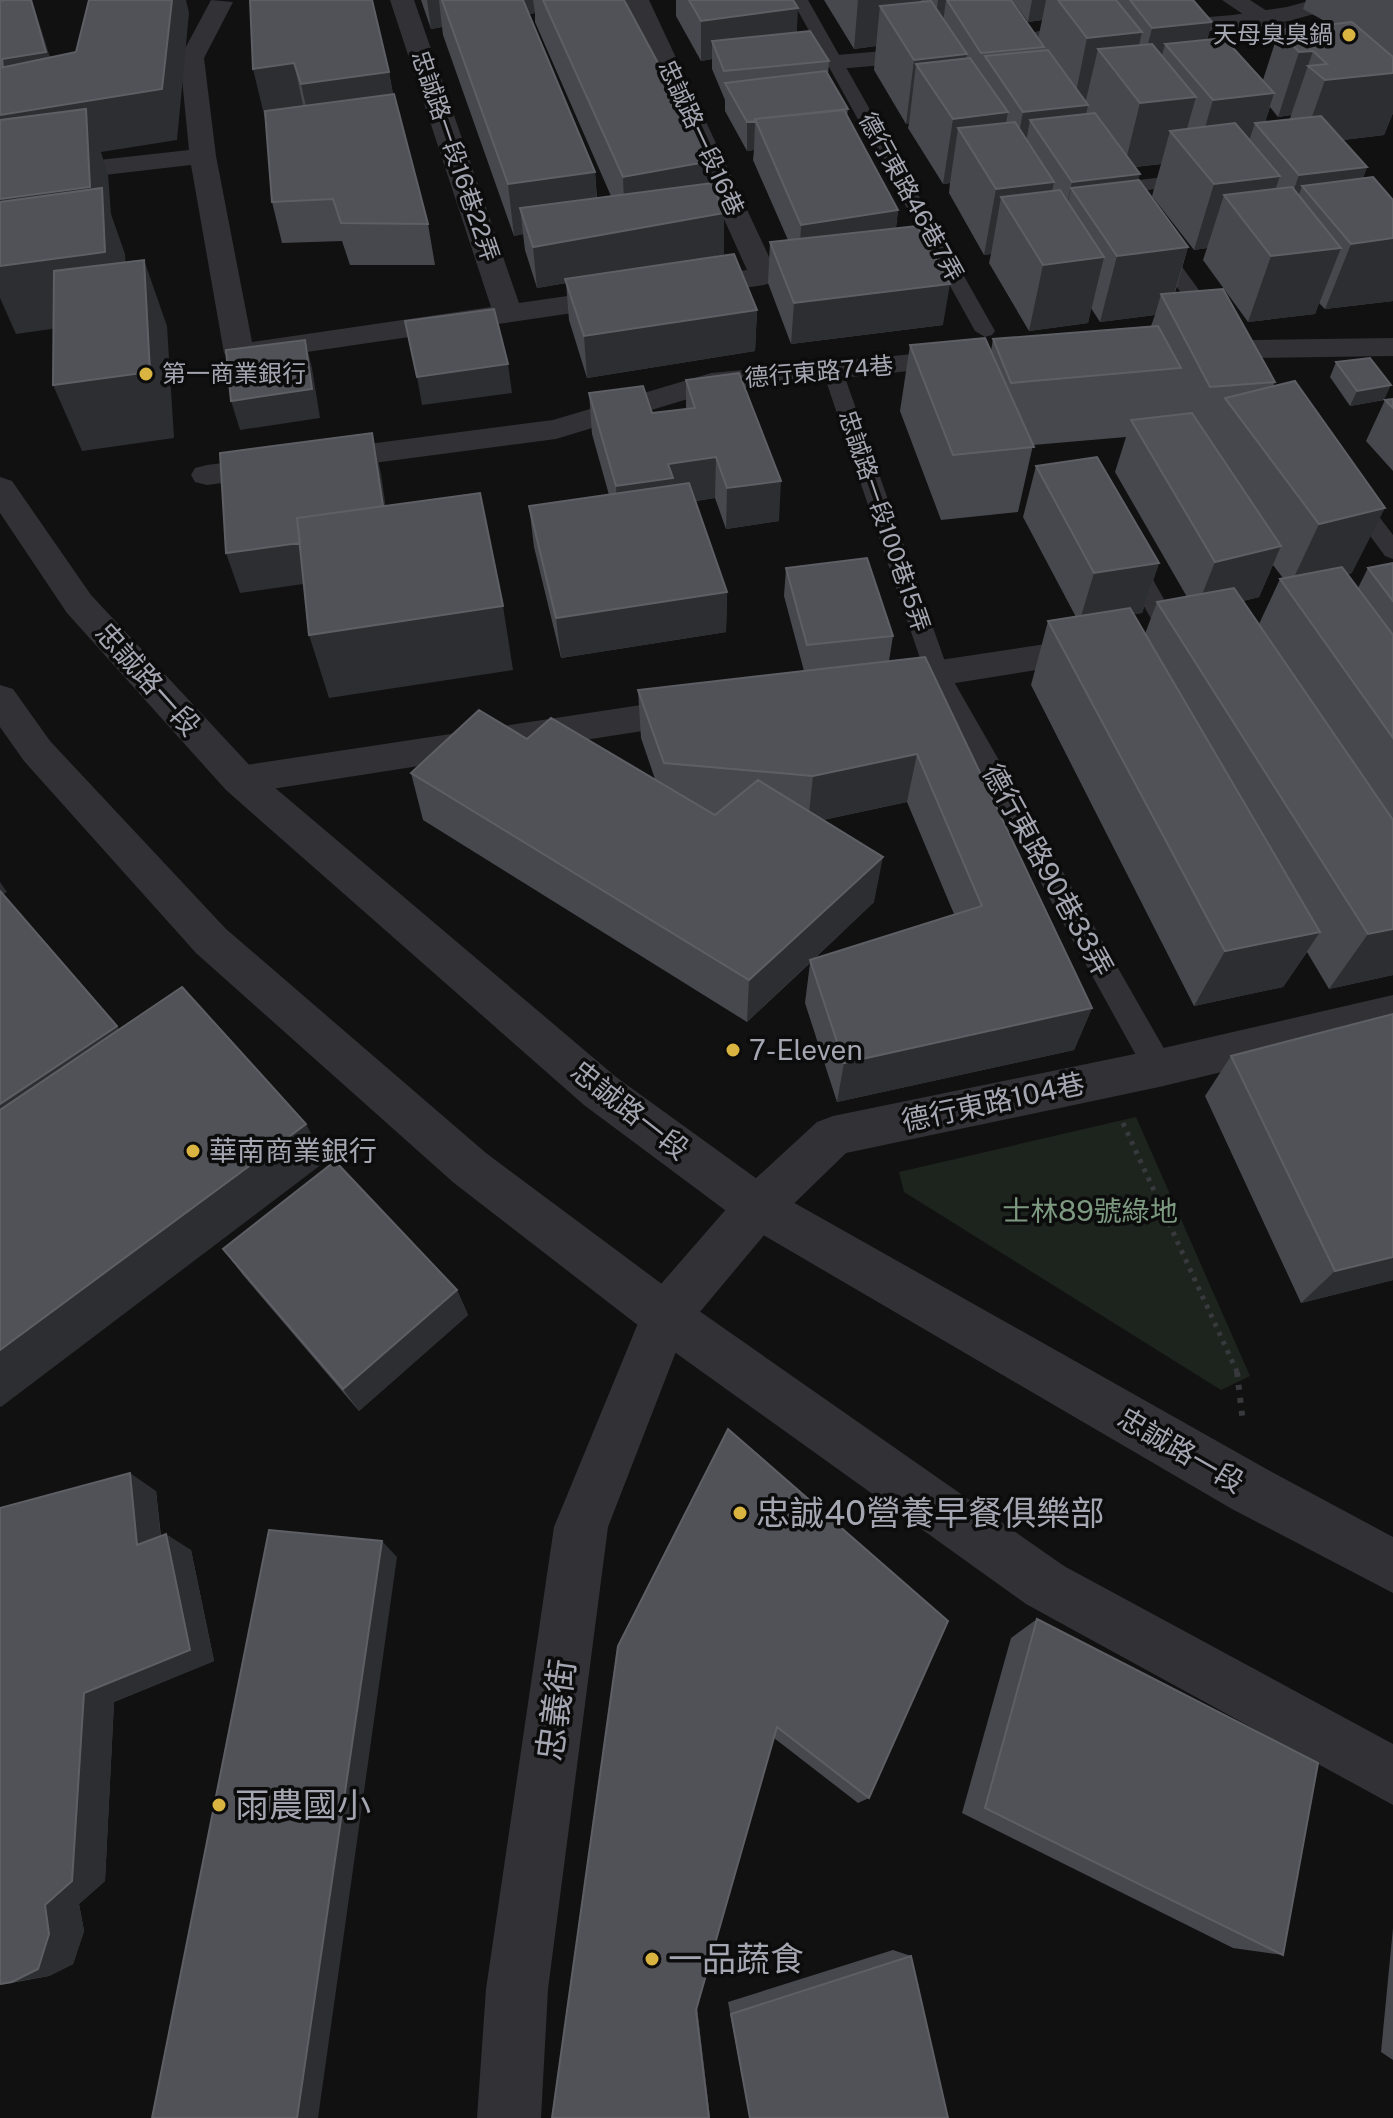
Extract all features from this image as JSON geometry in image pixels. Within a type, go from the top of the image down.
[{"type":"street","name":"忠誠路一段16巷22弄","points":[[402,0],[508,313]]},
{"type":"street","name":"忠誠路一段16巷","points":[[508,313],[764,276],[637,0]]},
{"type":"street","points":[[1234,0],[1393,104]]},
{"type":"street","points":[[837,62],[1002,48],[1015,38],[1103,33],[1172,34],[1289,14],[1338,0]]},
{"type":"street","points":[[225,1],[192,58],[203,156],[239,353],[508,313]]},
{"type":"street","points":[[0,179],[203,156]]},
{"type":"street","points":[[1163,351],[1393,347]]},
{"type":"street","name":"德行東路74巷","points":[[207,475],[556,429],[711,382],[1005,356]]},
{"type":"street","name":"忠誠路一段","points":[[0,488],[79,604],[240,780],[600,1091],[758,1207],[1251,1490],[1393,1566]]},
{"type":"street","points":[[844,687],[1162,639]]},
{"type":"street","points":[[0,698],[37,751],[211,941],[470,1168],[665,1316],[1045,1585],[1393,1776]]},
{"type":"street","points":[[240,780],[735,704]]},
{"type":"street","name":"德行東路104巷","points":[[665,1316],[758,1207],[833,1136],[1159,1068],[1393,1013]]},
{"type":"street","name":"忠義街","points":[[509,2118],[517,1989],[581,1527],[665,1316]]},
{"type":"lane","name":"德行東路46巷7弄","points":[[800,0],[985,331]]},
{"type":"lane","points":[[1086,11],[1103,33]]},
{"type":"lane","points":[[1015,38],[1029,66]]},
{"type":"lane","points":[[1115,189],[1222,175]]},
{"type":"lane","points":[[1142,226],[1214,324]]},
{"type":"lane","points":[[1242,349],[1261,374]]},
{"type":"lane","name":"忠誠路一段100巷15弄","points":[[832,369],[937,673]]},
{"type":"lane","points":[[1336,475],[1393,551]]},
{"type":"lane","points":[[1115,534],[1162,639]]},
{"type":"lane","name":"德行東路90巷33弄","points":[[937,673],[1159,1068]]},
{"type":"path","points":[[1159,1068],[1115,1106],[1237,1370],[1251,1490]]},
{"type":"green space","name":"士林89號綠地","points":[[1136,1117],[1250,1376],[1221,1390],[904,1192],[899,1172]]},
{"type":"building","points":[[31,0],[46,52],[2,59],[3,67],[0,68],[0,1]]},
{"type":"building","points":[[89,0],[172,0],[162,89],[0,115],[0,68],[76,52]]},
{"type":"building","points":[[250,0],[372,0],[389,72],[301,84],[294,63],[253,69]]},
{"type":"building","points":[[442,0],[523,0],[595,172],[508,184]]},
{"type":"building","points":[[543,0],[624,0],[711,161],[623,177]]},
{"type":"building","points":[[689,0],[793,0],[798,8],[701,21]]},
{"type":"building","points":[[947,0],[1011,0],[1044,47],[981,53]]},
{"type":"building","points":[[1058,0],[1116,0],[1142,32],[1087,38]]},
{"type":"building","points":[[1130,0],[1193,0],[1212,22],[1152,28]]},
{"type":"building","points":[[931,1],[967,54],[914,60],[880,6]]},
{"type":"building","points":[[1352,22],[1393,57],[1393,73],[1325,80],[1308,66],[1327,64],[1313,51],[1299,52],[1279,30]]},
{"type":"building","points":[[810,31],[829,61],[724,71],[712,41]]},
{"type":"building","points":[[1224,38],[1274,93],[1213,100],[1165,44]]},
{"type":"building","points":[[1152,44],[1196,97],[1140,103],[1098,49]]},
{"type":"building","points":[[1048,50],[1088,105],[1023,112],[985,56]]},
{"type":"building","points":[[970,58],[1008,112],[953,119],[916,64]]},
{"type":"building","points":[[826,71],[848,109],[747,122],[725,83]]},
{"type":"building","points":[[394,94],[428,224],[341,223],[333,199],[272,202],[265,111]]},
{"type":"building","points":[[86,109],[90,187],[0,199],[0,120]]},
{"type":"building","points":[[844,110],[898,210],[801,225],[755,119]]},
{"type":"building","points":[[1095,113],[1140,174],[1072,182],[1030,120]]},
{"type":"building","points":[[1321,116],[1367,167],[1299,175],[1255,123]]},
{"type":"building","points":[[1015,122],[1054,182],[996,189],[958,128]]},
{"type":"building","points":[[1235,123],[1280,176],[1214,184],[1170,131]]},
{"type":"building","points":[[1373,177],[1393,200],[1393,238],[1351,244],[1302,186]]},
{"type":"building","points":[[1139,180],[1188,247],[1117,256],[1071,188]]},
{"type":"building","points":[[712,183],[724,213],[533,247],[520,208]]},
{"type":"building","points":[[1292,187],[1341,248],[1271,256],[1224,195]]},
{"type":"building","points":[[102,188],[105,252],[0,266],[0,202]]},
{"type":"building","points":[[1060,190],[1104,257],[1043,265],[1001,197]]},
{"type":"building","points":[[917,226],[950,284],[794,303],[770,242]]},
{"type":"building","points":[[734,254],[757,310],[584,336],[565,279]]},
{"type":"building","points":[[144,260],[150,372],[53,385],[54,271]]},
{"type":"building","points":[[1223,289],[1275,382],[1210,387],[1161,294]]},
{"type":"building","points":[[494,309],[508,364],[417,377],[405,321]]},
{"type":"building","points":[[1158,326],[1181,368],[1011,383],[993,339]]},
{"type":"building","points":[[985,338],[1034,447],[953,455],[910,345]]},
{"type":"building","points":[[305,340],[312,389],[231,401],[226,350]]},
{"type":"building","points":[[1370,358],[1391,385],[1357,391],[1336,362]]},
{"type":"building","points":[[739,373],[781,481],[727,488],[716,457],[668,464],[673,478],[616,486],[589,393],[643,386],[652,413],[695,408],[686,380]]},
{"type":"building","points":[[1295,381],[1385,508],[1319,524],[1225,398]]},
{"type":"building","points":[[1192,413],[1281,546],[1215,562],[1131,420]]},
{"type":"building","points":[[372,433],[383,506],[297,518],[300,543],[226,553],[220,453]]},
{"type":"building","points":[[1097,457],[1159,563],[1094,573],[1036,466]]},
{"type":"building","points":[[689,483],[727,592],[556,618],[529,506]]},
{"type":"building","points":[[480,493],[503,606],[309,635],[297,518]]},
{"type":"building","points":[[867,558],[893,636],[807,645],[786,568]]},
{"type":"building","points":[[1393,563],[1393,601],[1368,568]]},
{"type":"building","points":[[1342,567],[1393,635],[1393,738],[1280,579]]},
{"type":"building","points":[[1234,588],[1393,820],[1393,929],[1368,934],[1157,602]]},
{"type":"building","points":[[1130,608],[1320,932],[1225,951],[1048,621]]},
{"type":"building","points":[[925,657],[1092,1008],[844,1063],[810,960],[982,906],[917,754],[813,776],[664,763],[638,690]]},
{"type":"building","points":[[479,710],[527,739],[551,718],[715,815],[758,780],[883,857],[749,980],[411,773]]},
{"type":"building","points":[[0,891],[117,1026],[0,1104]]},
{"type":"building","points":[[182,987],[306,1124],[0,1350],[0,1110]]},
{"type":"building","points":[[1393,1014],[1393,1257],[1335,1271],[1231,1056]]},
{"type":"building","points":[[335,1161],[457,1290],[343,1389],[223,1249]]},
{"type":"building","points":[[728,1429],[948,1621],[869,1798],[777,1727],[696,2010],[709,2118],[552,2118],[618,1646]]},
{"type":"building","points":[[130,1473],[137,1545],[166,1534],[190,1650],[84,1693],[72,1881],[45,1905],[49,1934],[38,1969],[12,1982],[0,1984],[0,1508]]},
{"type":"building","points":[[269,1530],[382,1541],[297,2118],[152,2118]]},
{"type":"building","points":[[1037,1619],[1318,1763],[1283,1955],[985,1808]]},
{"type":"building","points":[[911,1956],[948,2118],[750,2118],[731,2014]]},
{"type":"place","name":"天母臭臭鍋","points":[[1349,35]]},
{"type":"place","name":"第一商業銀行","points":[[146,374]]},
{"type":"place","name":"7-Eleven","points":[[733,1050]]},
{"type":"place","name":"華南商業銀行","points":[[193,1151]]},
{"type":"place","name":"忠誠40營養早餐俱樂部","points":[[740,1513]]},
{"type":"place","name":"雨農國小","points":[[219,1805]]},
{"type":"place","name":"一品蔬食","points":[[652,1959]]}]
